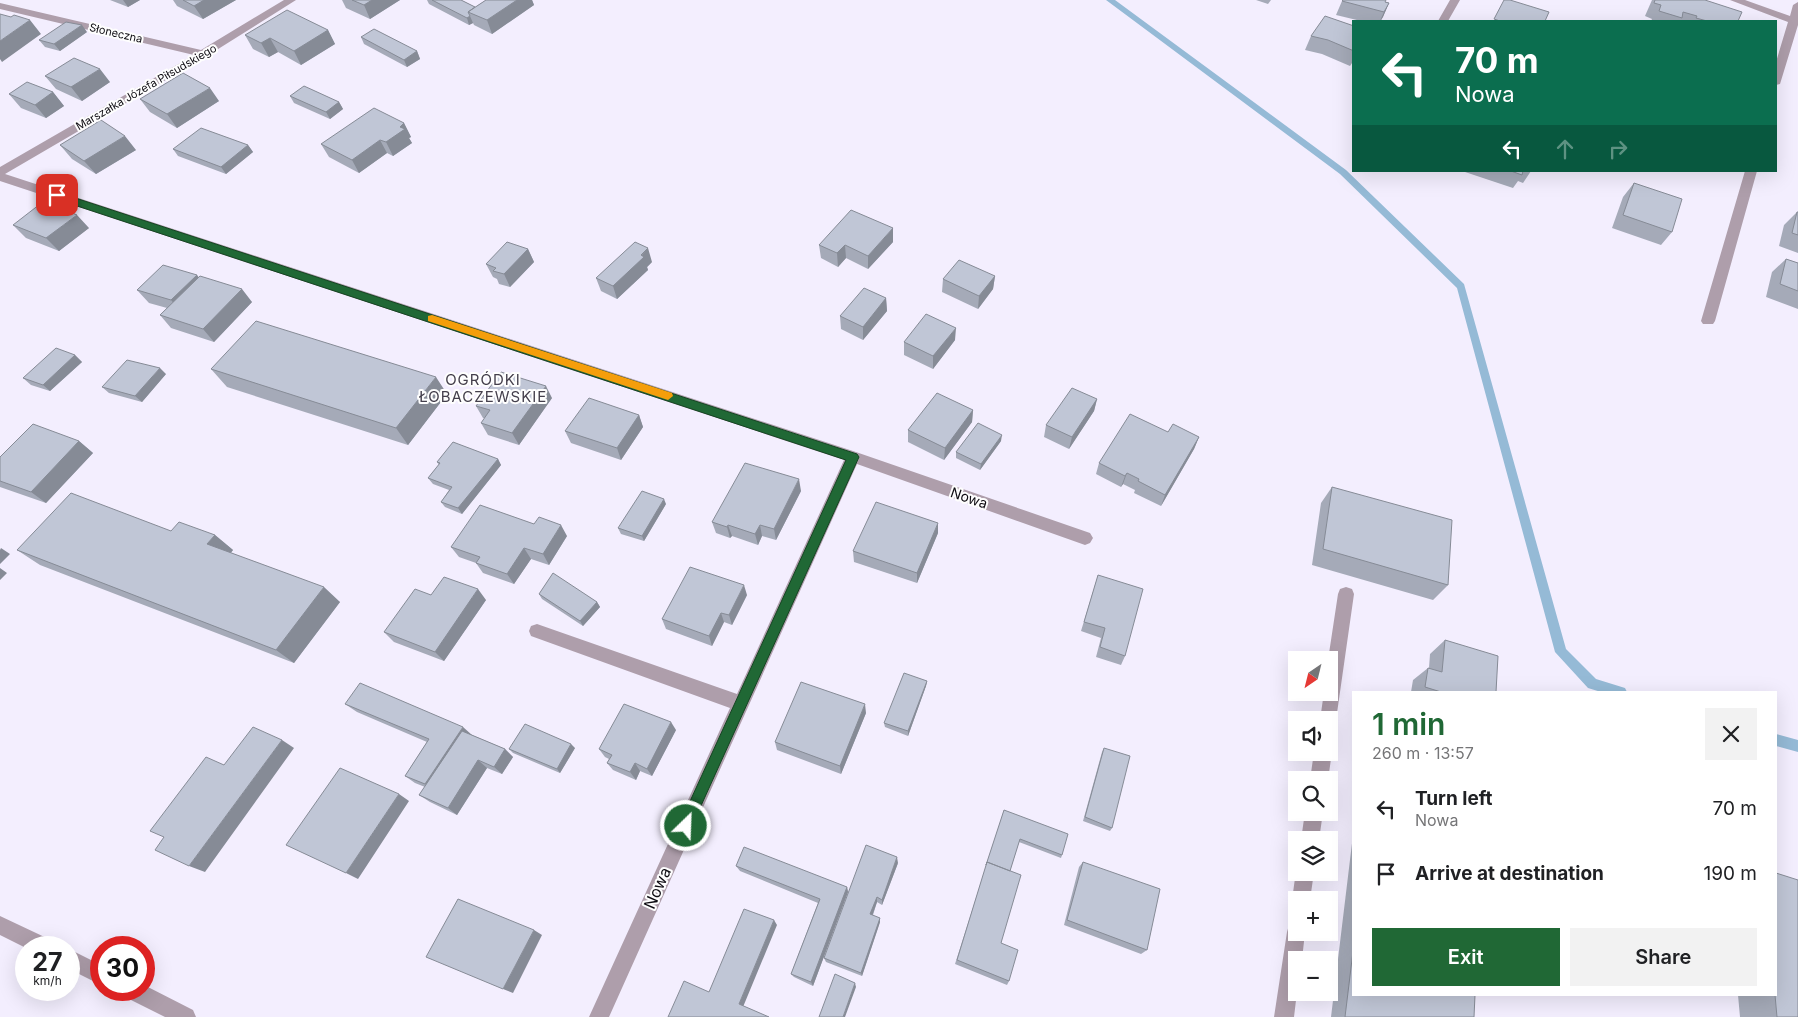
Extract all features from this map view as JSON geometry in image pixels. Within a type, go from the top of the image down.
[{"type":"street","name":"Marszałka Józefa Piłsudskiego","points":[[0,172],[204,54],[291,0]]},
{"type":"street","points":[[1444,20],[1455,0]]},
{"type":"street","points":[[1735,0],[1796,21]]},
{"type":"street","points":[[1777,79],[1796,21],[1798,5]]},
{"type":"street","name":"Słoneczna","points":[[0,6],[204,54]]},
{"type":"street","points":[[1708,321],[1751,172]]},
{"type":"street","name":"Nowa","points":[[0,177],[853,457],[1085,538]]},
{"type":"street","name":"Nowa","points":[[599,1017],[853,457]]},
{"type":"street","points":[[1329,711],[1346,594]]},
{"type":"street","points":[[537,631],[741,704]]},
{"type":"street","points":[[0,925],[22,936]]},
{"type":"street","points":[[1284,1017],[1295,941]]},
{"type":"street","points":[[154,1001],[186,1017]]},
{"type":"building","points":[[183,0],[204,0],[194,6]]},
{"type":"building","points":[[352,0],[372,0],[364,5]]},
{"type":"building","points":[[432,0],[461,0],[475,7],[468,12],[470,16],[467,18]]},
{"type":"building","points":[[486,0],[517,0],[487,20],[468,12]]},
{"type":"building","points":[[1343,0],[1386,0],[1385,2],[1389,3],[1384,12]]},
{"type":"building","points":[[1504,0],[1510,0],[1549,12],[1545,20],[1494,19]]},
{"type":"building","points":[[1655,0],[1705,0],[1742,12],[1738,20],[1703,20],[1683,12],[1682,18],[1659,11],[1661,5],[1654,3]]},
{"type":"building","points":[[287,10],[328,30],[294,51],[270,38],[261,43],[245,35]]},
{"type":"building","points":[[0,14],[11,17],[14,15],[30,20],[0,41]]},
{"type":"building","points":[[1325,16],[1352,25],[1352,50],[1328,40],[1311,36]]},
{"type":"building","points":[[66,22],[82,25],[54,44],[39,40]]},
{"type":"building","points":[[374,29],[417,51],[404,60],[361,37]]},
{"type":"building","points":[[74,58],[100,69],[71,87],[45,76]]},
{"type":"building","points":[[183,73],[210,88],[167,114],[140,99]]},
{"type":"building","points":[[27,82],[53,92],[35,105],[9,94]]},
{"type":"building","points":[[304,86],[339,102],[326,112],[290,96]]},
{"type":"building","points":[[374,108],[404,123],[400,127],[405,129],[386,142],[380,140],[352,160],[321,144]]},
{"type":"building","points":[[101,120],[125,136],[84,161],[60,145]]},
{"type":"building","points":[[201,128],[248,145],[221,167],[173,149]]},
{"type":"building","points":[[1634,183],[1682,199],[1672,232],[1623,215]]},
{"type":"building","points":[[44,201],[77,215],[46,238],[13,225]]},
{"type":"building","points":[[851,210],[893,228],[868,256],[845,245],[837,253],[819,245]]},
{"type":"building","points":[[1798,212],[1798,235],[1792,233]]},
{"type":"building","points":[[507,242],[528,249],[504,274],[493,271],[496,268],[486,264]]},
{"type":"building","points":[[635,242],[648,248],[641,255],[644,257],[613,286],[596,278]]},
{"type":"building","points":[[1786,259],[1798,263],[1798,291],[1780,284]]},
{"type":"building","points":[[959,260],[995,276],[979,296],[943,279]]},
{"type":"building","points":[[163,265],[197,275],[171,300],[137,290]]},
{"type":"building","points":[[200,276],[242,289],[203,329],[160,315]]},
{"type":"building","points":[[864,288],[886,298],[863,327],[840,316]]},
{"type":"building","points":[[926,314],[956,328],[933,356],[904,342]]},
{"type":"building","points":[[256,321],[436,377],[396,428],[211,369]]},
{"type":"building","points":[[56,348],[75,355],[43,385],[23,378]]},
{"type":"building","points":[[127,360],[160,368],[135,396],[102,387]]},
{"type":"building","points":[[501,372],[546,386],[512,433],[481,423],[490,410],[476,406]]},
{"type":"building","points":[[1072,388],[1097,399],[1072,437],[1046,425]]},
{"type":"building","points":[[937,393],[973,410],[945,448],[908,430]]},
{"type":"building","points":[[589,398],[639,415],[617,448],[565,431]]},
{"type":"building","points":[[1130,414],[1168,432],[1173,424],[1199,437],[1165,495],[1127,473],[1125,476],[1099,463]]},
{"type":"building","points":[[978,423],[1002,435],[981,464],[956,452]]},
{"type":"building","points":[[33,424],[79,441],[31,492],[0,481],[0,457]]},
{"type":"building","points":[[453,442],[498,459],[458,508],[441,502],[452,487],[428,478],[440,463],[437,462]]},
{"type":"building","points":[[745,463],[799,479],[774,529],[760,525],[755,534],[712,522]]},
{"type":"building","points":[[1332,487],[1452,520],[1448,585],[1323,549]]},
{"type":"building","points":[[642,491],[664,499],[642,536],[618,528]]},
{"type":"building","points":[[71,493],[171,531],[179,522],[215,535],[207,544],[324,587],[276,650],[17,550]]},
{"type":"building","points":[[876,502],[938,523],[917,573],[853,551]]},
{"type":"building","points":[[480,505],[534,524],[539,517],[561,525],[543,554],[524,548],[507,574],[476,563],[480,557],[451,547]]},
{"type":"building","points":[[690,567],[744,585],[729,615],[721,613],[709,636],[662,619]]},
{"type":"building","points":[[553,573],[597,602],[580,621],[539,594]]},
{"type":"building","points":[[1098,575],[1143,589],[1125,656],[1100,647],[1105,628],[1084,622]]},
{"type":"building","points":[[444,577],[478,589],[435,652],[384,632],[415,589],[431,595]]},
{"type":"building","points":[[1445,640],[1498,656],[1496,691],[1438,691],[1425,687],[1428,668],[1442,672]]},
{"type":"building","points":[[904,673],[927,681],[908,731],[884,723]]},
{"type":"building","points":[[801,682],[865,704],[840,766],[775,742]]},
{"type":"building","points":[[360,683],[463,727],[425,784],[405,776],[429,739],[345,704]]},
{"type":"building","points":[[624,704],[671,722],[647,769],[635,763],[630,772],[607,763],[612,755],[599,749]]},
{"type":"building","points":[[525,724],[571,744],[557,769],[509,749]]},
{"type":"building","points":[[253,727],[282,740],[189,866],[155,850],[164,837],[150,831],[206,757],[224,765]]},
{"type":"building","points":[[462,731],[505,749],[494,767],[478,760],[448,808],[419,795]]},
{"type":"building","points":[[1104,748],[1130,756],[1112,828],[1085,817]]},
{"type":"building","points":[[340,768],[399,794],[346,873],[286,845]]},
{"type":"building","points":[[1004,810],[1068,834],[1062,855],[1020,839],[1010,871],[987,862],[986,865]]},
{"type":"building","points":[[866,845],[897,857],[882,900],[877,897],[870,914],[880,918],[861,973],[824,958]]},
{"type":"building","points":[[744,847],[847,887],[811,982],[791,974],[820,899],[736,866]]},
{"type":"building","points":[[987,862],[1021,875],[1001,943],[1018,950],[1009,981],[957,960]]},
{"type":"building","points":[[1083,862],[1160,889],[1147,950],[1067,920]]},
{"type":"building","points":[[1777,873],[1798,880],[1798,1017],[1777,1017],[1775,996],[1777,996]]},
{"type":"building","points":[[458,899],[534,930],[503,989],[426,957]]},
{"type":"building","points":[[744,909],[774,920],[739,1004],[769,1017],[668,1017],[684,981],[709,992]]},
{"type":"building","points":[[1352,959],[1352,996],[1475,996],[1474,1017],[1345,1017]]},
{"type":"building","points":[[835,974],[855,983],[843,1017],[819,1017]]},
{"type":"waterway","points":[[1110,0],[1343,172],[1461,286],[1561,652],[1592,684],[1617,691]]},
{"type":"waterway","points":[[1777,740],[1798,746]]},
{"type":"slow traffic","points":[[432,319],[668,396]]},
{"type":"district","name":"OGRÓDKI ŁOBACZEWSKIE","points":[[483,388]]},
{"type":"route","points":[[57,195],[853,457],[686,826]]}]
